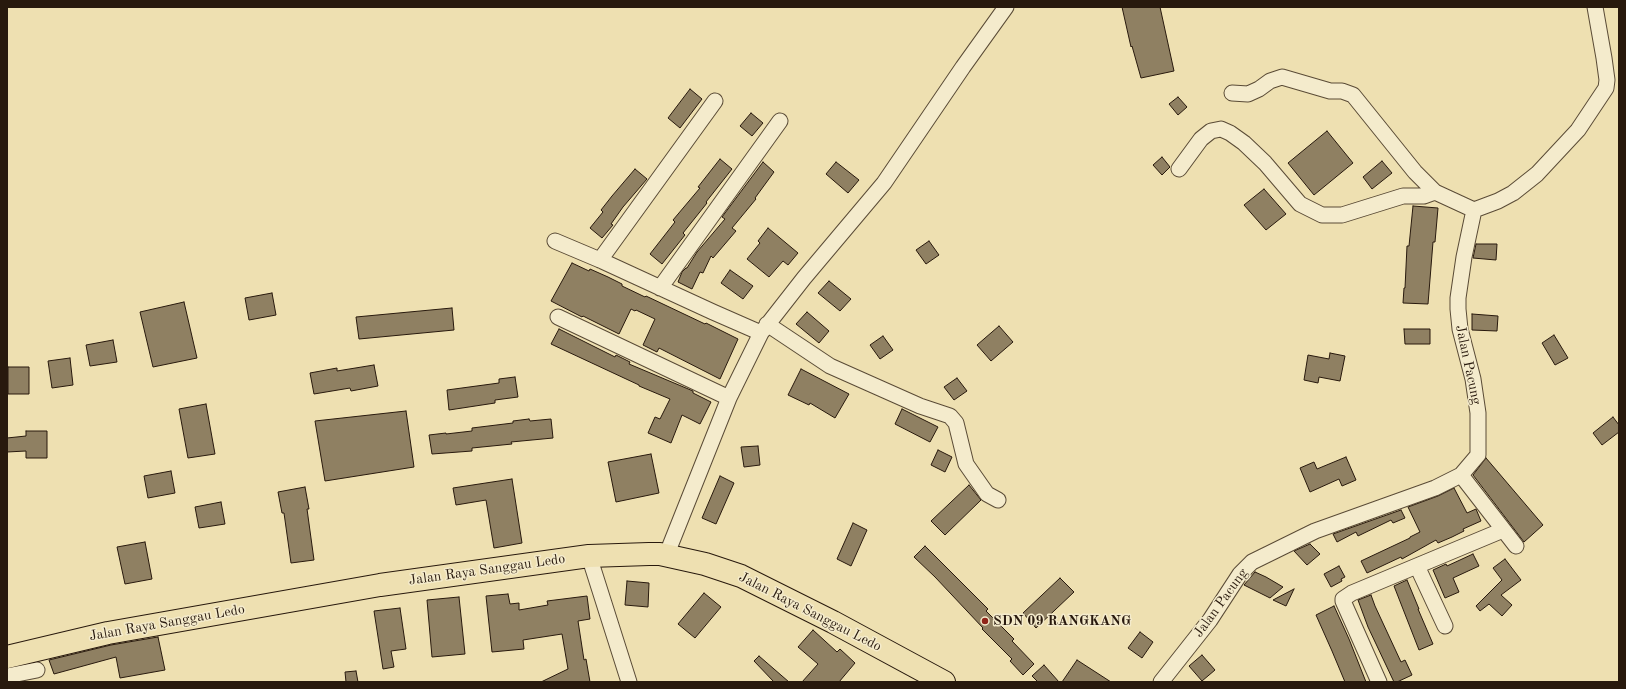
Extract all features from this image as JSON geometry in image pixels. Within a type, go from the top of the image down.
[{"type":"highway","name":"Jalan Raya Sanggau Ledo","points":[[7,657],[108,632],[411,580],[589,556],[635,554],[666,556],[706,564],[756,583],[833,622],[944,682]]},
{"type":"street","points":[[666,556],[729,398],[764,329],[804,278],[884,184],[963,67],[1006,7]]},
{"type":"street","points":[[1232,93],[1248,94],[1259,89],[1270,81],[1282,77],[1330,91],[1342,91],[1353,95],[1415,172],[1435,192],[1474,210],[1498,201],[1513,193],[1537,174],[1578,130],[1606,88],[1607,80],[1604,58],[1594,7]]},
{"type":"street","points":[[600,260],[715,101]]},
{"type":"street","points":[[660,288],[780,121]]},
{"type":"street","points":[[1179,169],[1201,139],[1211,131],[1221,129],[1230,133],[1265,163],[1300,204],[1322,215],[1342,215],[1403,196],[1424,196],[1435,192]]},
{"type":"street","name":"Jalan Pacung","points":[[1161,682],[1210,620],[1246,566],[1257,558],[1315,531],[1434,488],[1461,475],[1478,455],[1478,413],[1473,379],[1460,329],[1458,309],[1458,298],[1464,258],[1474,210]]},
{"type":"street","points":[[555,241],[660,288],[764,329],[830,366],[920,406],[950,416],[956,423],[966,464],[987,494],[998,500]]},
{"type":"street","points":[[558,317],[729,398]]},
{"type":"street","points":[[1461,475],[1516,546]]},
{"type":"street","points":[[1378,682],[1343,599],[1352,593],[1503,530]]},
{"type":"street","points":[[589,556],[629,682]]},
{"type":"street","points":[[1417,566],[1445,626]]},
{"type":"street","points":[[7,676],[37,670]]},
{"type":"building","points":[[1122,7],[1160,7],[1174,71],[1141,78],[1132,46],[1131,47]]},
{"type":"building","points":[[690,89],[702,99],[680,128],[668,118]]},
{"type":"building","points":[[1178,97],[1187,107],[1178,115],[1169,104]]},
{"type":"building","points":[[751,113],[763,123],[752,136],[740,126]]},
{"type":"building","points":[[1327,131],[1353,163],[1314,195],[1288,163]]},
{"type":"building","points":[[1162,157],[1170,167],[1162,175],[1153,165]]},
{"type":"building","points":[[720,159],[732,169],[683,233],[685,235],[662,264],[650,254],[675,222],[673,220],[700,188],[698,187]]},
{"type":"building","points":[[1382,161],[1392,173],[1372,189],[1363,177]]},
{"type":"building","points":[[763,162],[774,172],[755,198],[756,199],[732,228],[736,231],[713,258],[711,256],[703,273],[700,272],[692,289],[678,282],[682,272],[687,268],[697,252],[725,219],[722,217]]},
{"type":"building","points":[[836,162],[859,180],[848,193],[826,174]]},
{"type":"building","points":[[635,169],[647,179],[623,207],[611,224],[613,225],[602,238],[590,228],[603,212],[601,210]]},
{"type":"building","points":[[1264,189],[1286,214],[1266,230],[1244,205]]},
{"type":"building","points":[[1413,206],[1438,208],[1435,242],[1433,242],[1428,304],[1403,303],[1407,246],[1409,246]]},
{"type":"building","points":[[768,228],[798,253],[788,265],[783,261],[769,277],[747,259],[760,243],[758,241]]},
{"type":"building","points":[[929,241],[939,255],[926,264],[916,250]]},
{"type":"building","points":[[1476,244],[1497,244],[1496,260],[1473,258]]},
{"type":"building","points":[[572,263],[589,271],[590,269],[608,277],[622,284],[622,286],[645,297],[646,296],[705,324],[706,323],[738,339],[720,379],[659,348],[657,352],[643,345],[655,319],[636,310],[631,309],[619,334],[551,301]]},
{"type":"building","points":[[730,270],[753,286],[743,299],[721,283]]},
{"type":"building","points":[[829,281],[851,299],[840,311],[818,293]]},
{"type":"building","points":[[272,293],[276,315],[249,320],[245,298]]},
{"type":"building","points":[[184,302],[197,358],[153,367],[140,312]]},
{"type":"building","points":[[452,308],[454,330],[359,339],[356,317]]},
{"type":"building","points":[[807,312],[829,331],[819,343],[796,324]]},
{"type":"building","points":[[1472,314],[1498,316],[1497,331],[1472,330]]},
{"type":"building","points":[[999,326],[1013,342],[991,361],[977,345]]},
{"type":"building","points":[[559,329],[615,357],[616,355],[630,362],[629,364],[693,391],[693,393],[711,402],[700,424],[682,415],[671,443],[648,433],[655,417],[660,419],[670,399],[639,386],[551,344]]},
{"type":"building","points":[[1404,329],[1430,329],[1430,344],[1405,344]]},
{"type":"building","points":[[1554,335],[1568,358],[1555,365],[1542,343]]},
{"type":"building","points":[[883,336],[893,350],[880,359],[870,345]]},
{"type":"building","points":[[113,340],[117,362],[90,366],[86,345]]},
{"type":"building","points":[[1330,353],[1345,356],[1340,381],[1319,377],[1318,383],[1304,380],[1308,355],[1329,359]]},
{"type":"building","points":[[70,358],[73,385],[52,388],[48,361]]},
{"type":"building","points":[[374,365],[378,386],[351,391],[350,388],[314,394],[310,373],[337,368],[337,371]]},
{"type":"building","points":[[8,367],[29,367],[29,394],[8,394]]},
{"type":"building","points":[[801,369],[849,394],[835,418],[810,403],[809,405],[788,395]]},
{"type":"building","points":[[515,377],[518,397],[495,400],[495,403],[449,410],[447,390],[499,383],[499,379]]},
{"type":"building","points":[[957,378],[967,391],[954,400],[944,387]]},
{"type":"building","points":[[206,404],[215,454],[188,458],[179,409]]},
{"type":"building","points":[[902,409],[938,427],[930,442],[895,424]]},
{"type":"building","points":[[406,411],[414,467],[325,481],[315,421]]},
{"type":"building","points":[[1613,417],[1619,425],[1619,432],[1602,445],[1593,433]]},
{"type":"building","points":[[529,419],[530,421],[551,419],[553,438],[472,448],[472,451],[432,454],[429,435],[472,431],[472,428],[513,423],[513,421]]},
{"type":"building","points":[[26,431],[47,431],[47,458],[26,458],[26,451],[7,452],[7,438],[26,436]]},
{"type":"building","points":[[758,446],[760,465],[744,467],[741,447]]},
{"type":"building","points":[[938,450],[952,457],[945,472],[931,465]]},
{"type":"building","points":[[651,454],[659,493],[616,502],[608,462]]},
{"type":"building","points":[[1346,457],[1356,480],[1342,486],[1339,479],[1310,492],[1300,468],[1314,462],[1317,469]]},
{"type":"building","points":[[1486,458],[1543,525],[1524,542],[1473,475]]},
{"type":"building","points":[[171,471],[175,493],[148,498],[144,476]]},
{"type":"building","points":[[720,476],[734,483],[716,524],[702,518]]},
{"type":"building","points":[[512,479],[522,543],[494,548],[486,500],[456,505],[453,488]]},
{"type":"building","points":[[969,485],[981,500],[945,535],[931,521]]},
{"type":"building","points":[[305,487],[309,509],[307,509],[314,560],[291,563],[284,513],[282,513],[278,492]]},
{"type":"building","points":[[1454,488],[1467,513],[1476,509],[1481,521],[1463,529],[1464,531],[1452,537],[1438,543],[1436,540],[1402,559],[1401,557],[1367,573],[1361,561],[1420,532],[1408,507],[1438,496]]},
{"type":"building","points":[[221,502],[225,524],[199,528],[195,507]]},
{"type":"building","points":[[1401,510],[1405,518],[1393,523],[1391,520],[1358,536],[1356,532],[1337,542],[1333,534]]},
{"type":"building","points":[[853,523],[867,530],[851,566],[837,559]]},
{"type":"building","points":[[145,542],[152,579],[125,584],[117,547]]},
{"type":"building","points":[[1310,544],[1320,554],[1307,565],[1294,551]]},
{"type":"building","points":[[925,546],[988,609],[986,611],[1014,639],[1012,641],[1034,664],[1023,675],[1010,661],[1012,659],[982,629],[983,628],[935,577],[914,557]]},
{"type":"building","points":[[1473,554],[1479,566],[1453,578],[1459,592],[1445,598],[1433,570],[1446,564],[1447,566]]},
{"type":"building","points":[[1505,559],[1521,580],[1501,595],[1512,605],[1502,616],[1489,604],[1480,611],[1476,606],[1502,580],[1493,568]]},
{"type":"building","points":[[1339,566],[1345,577],[1341,579],[1342,581],[1331,587],[1324,574]]},
{"type":"building","points":[[1255,572],[1283,587],[1270,598],[1244,585]]},
{"type":"building","points":[[1060,578],[1074,592],[1036,628],[1023,613]]},
{"type":"building","points":[[1407,580],[1433,644],[1419,650],[1394,586]]},
{"type":"building","points":[[627,581],[649,583],[648,607],[625,605]]},
{"type":"building","points":[[1294,589],[1286,606],[1273,600]]},
{"type":"building","points":[[704,593],[721,607],[695,638],[678,624]]},
{"type":"building","points":[[508,594],[510,604],[519,603],[519,610],[548,605],[547,601],[587,596],[590,619],[578,621],[584,660],[586,659],[590,682],[541,682],[568,669],[562,634],[523,640],[524,649],[492,652],[486,596]]},
{"type":"building","points":[[1371,595],[1401,662],[1405,660],[1412,675],[1397,682],[1394,682],[1368,627],[1358,600]]},
{"type":"building","points":[[459,597],[465,654],[432,657],[427,600]]},
{"type":"building","points":[[1334,606],[1366,682],[1345,682],[1316,615]]},
{"type":"building","points":[[400,608],[406,649],[391,651],[394,667],[383,669],[374,611]]},
{"type":"building","points":[[813,630],[837,652],[840,649],[855,663],[839,682],[802,682],[818,664],[798,647]]},
{"type":"building","points":[[1140,632],[1153,642],[1142,658],[1128,648]]},
{"type":"building","points":[[158,637],[165,670],[120,678],[116,657],[54,674],[49,660],[111,645]]},
{"type":"building","points":[[1202,655],[1215,670],[1202,681],[1189,666]]},
{"type":"building","points":[[759,656],[789,682],[774,682],[754,661]]},
{"type":"building","points":[[1077,660],[1111,682],[1062,682]]},
{"type":"building","points":[[1044,665],[1059,682],[1038,682],[1032,676]]},
{"type":"building","points":[[356,671],[358,682],[346,682],[345,672]]},
{"type":"place","name":"SDN 09 RANGKANG","points":[[985,621]]}]
